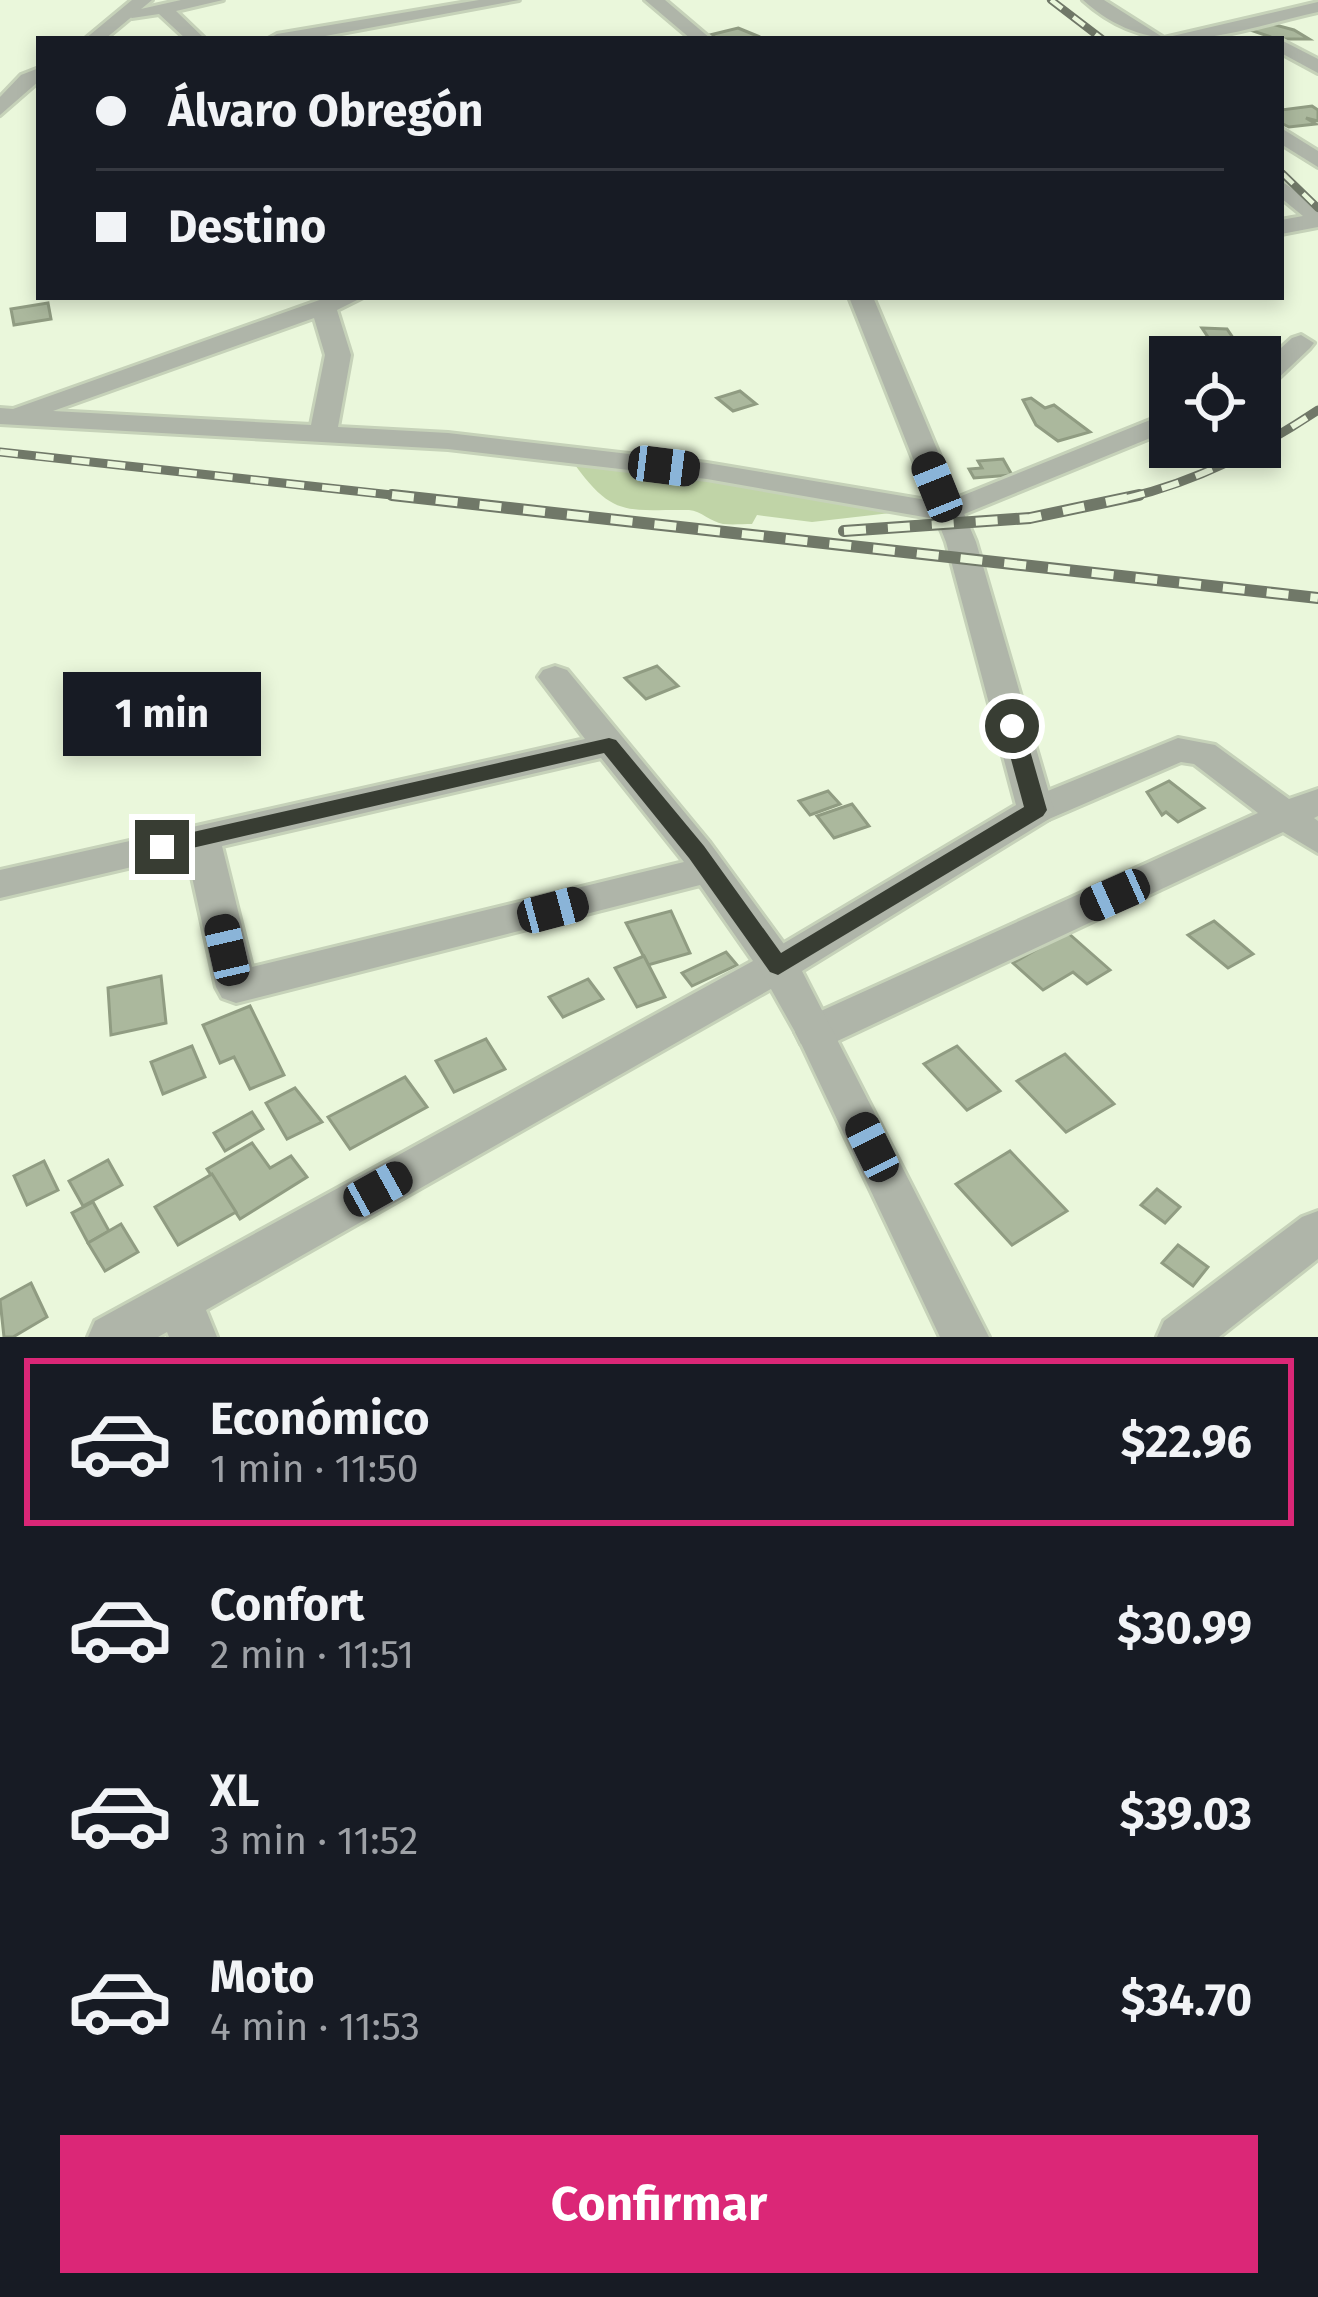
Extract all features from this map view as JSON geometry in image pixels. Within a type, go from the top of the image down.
[{"type":"street","points":[[98,36],[137,6],[163,8],[214,0]]},
{"type":"street","points":[[295,36],[510,0]]},
{"type":"street","points":[[654,0],[698,36]]},
{"type":"street","points":[[1092,0],[1151,36]]},
{"type":"street","points":[[1186,36],[1318,7]]},
{"type":"street","points":[[163,8],[193,36]]},
{"type":"street","points":[[1284,44],[1318,40]]},
{"type":"street","points":[[1284,46],[1318,67]]},
{"type":"street","points":[[0,109],[36,75]]},
{"type":"street","points":[[1284,138],[1318,161]]},
{"type":"street","points":[[1284,189],[1313,213],[1315,221],[1284,226]]},
{"type":"street","points":[[5,416],[273,310],[342,300]]},
{"type":"street","points":[[862,300],[961,542],[1036,810]]},
{"type":"street","points":[[323,306],[338,355],[323,434]]},
{"type":"street","points":[[1281,362],[1301,343]]},
{"type":"street","points":[[5,416],[448,441],[684,469],[947,512],[1149,429]]},
{"type":"street","points":[[555,677],[709,869],[778,966],[816,1032],[965,1337]]},
{"type":"street","points":[[0,884],[609,745]]},
{"type":"street","points":[[112,1337],[186,1319],[1036,810],[1178,750],[1203,753],[1302,808],[1318,840]]},
{"type":"street","points":[[816,1032],[1302,808]]},
{"type":"street","points":[[202,838],[236,987],[709,869]]},
{"type":"street","points":[[1181,1337],[1318,1232]]},
{"type":"green space","points":[[575,465],[656,471],[908,511],[812,522],[757,515],[752,524],[723,524],[693,511],[637,510],[612,503]]},
{"type":"building","points":[[1268,23],[1309,39],[1284,39],[1250,30]]},
{"type":"building","points":[[738,28],[758,36],[712,36]]},
{"type":"building","points":[[1312,106],[1318,110],[1318,121],[1306,118],[1316,124],[1289,127],[1284,124],[1284,110]]},
{"type":"building","points":[[48,303],[51,319],[14,325],[11,309]]},
{"type":"building","points":[[1202,328],[1227,329],[1232,336],[1207,336]]},
{"type":"building","points":[[740,391],[756,404],[733,411],[717,398]]},
{"type":"building","points":[[1031,398],[1045,408],[1054,405],[1090,432],[1058,441],[1036,425],[1023,400]]},
{"type":"building","points":[[1003,459],[1012,475],[974,478],[969,469],[982,468],[978,461]]},
{"type":"building","points":[[657,666],[678,686],[646,699],[625,678]]},
{"type":"building","points":[[1169,781],[1204,808],[1178,822],[1166,812],[1162,815],[1147,792]]},
{"type":"building","points":[[828,791],[840,804],[810,815],[799,801]]},
{"type":"building","points":[[852,804],[869,826],[834,838],[817,816]]},
{"type":"building","points":[[671,911],[690,953],[648,965],[626,923]]},
{"type":"building","points":[[1214,921],[1253,954],[1228,968],[1188,935]]},
{"type":"building","points":[[1067,932],[1110,970],[1087,984],[1073,972],[1043,990],[1013,963]]},
{"type":"building","points":[[726,952],[737,965],[692,986],[682,973]]},
{"type":"building","points":[[644,956],[665,997],[637,1007],[615,968]]},
{"type":"building","points":[[161,976],[166,1023],[111,1035],[108,988]]},
{"type":"building","points":[[588,979],[603,999],[563,1017],[549,997]]},
{"type":"building","points":[[250,1006],[284,1075],[250,1089],[234,1057],[220,1063],[203,1025]]},
{"type":"building","points":[[486,1039],[505,1069],[454,1092],[436,1061]]},
{"type":"building","points":[[192,1046],[205,1077],[163,1094],[151,1062]]},
{"type":"building","points":[[957,1046],[1000,1091],[967,1110],[924,1064]]},
{"type":"building","points":[[1065,1054],[1114,1104],[1066,1132],[1017,1081]]},
{"type":"building","points":[[405,1077],[427,1107],[350,1149],[328,1117]]},
{"type":"building","points":[[295,1088],[322,1122],[287,1139],[266,1103]]},
{"type":"building","points":[[252,1112],[263,1129],[225,1151],[214,1133]]},
{"type":"building","points":[[252,1143],[270,1168],[291,1156],[307,1177],[240,1219],[207,1169]]},
{"type":"building","points":[[1010,1151],[1067,1211],[1012,1245],[956,1184]]},
{"type":"building","points":[[108,1160],[122,1185],[83,1206],[69,1181]]},
{"type":"building","points":[[44,1161],[58,1190],[27,1205],[14,1176]]},
{"type":"building","points":[[212,1174],[236,1212],[178,1245],[155,1207]]},
{"type":"building","points":[[1157,1189],[1180,1207],[1165,1223],[1141,1205]]},
{"type":"building","points":[[93,1202],[109,1231],[88,1243],[72,1213]]},
{"type":"building","points":[[121,1224],[138,1252],[105,1271],[88,1243]]},
{"type":"building","points":[[1178,1245],[1208,1267],[1193,1286],[1162,1263]]},
{"type":"building","points":[[31,1283],[47,1317],[13,1337],[4,1337],[0,1300]]},
{"type":"railway","points":[[1051,0],[1098,36]]},
{"type":"railway","points":[[1284,175],[1318,208]]},
{"type":"railway","points":[[1133,496],[1227,463],[1318,410]]},
{"type":"railway","points":[[0,452],[417,498]]},
{"type":"railway","points":[[392,495],[417,498]]},
{"type":"railway","points":[[1133,496],[1139,495]]},
{"type":"railway","points":[[844,531],[1030,518],[1133,496]]},
{"type":"railway","points":[[1127,498],[1133,496]]},
{"type":"railway","points":[[417,498],[1318,598]]},
{"type":"route","points":[[162,847],[609,745],[697,852],[778,966],[1036,810],[1012,726]]}]
